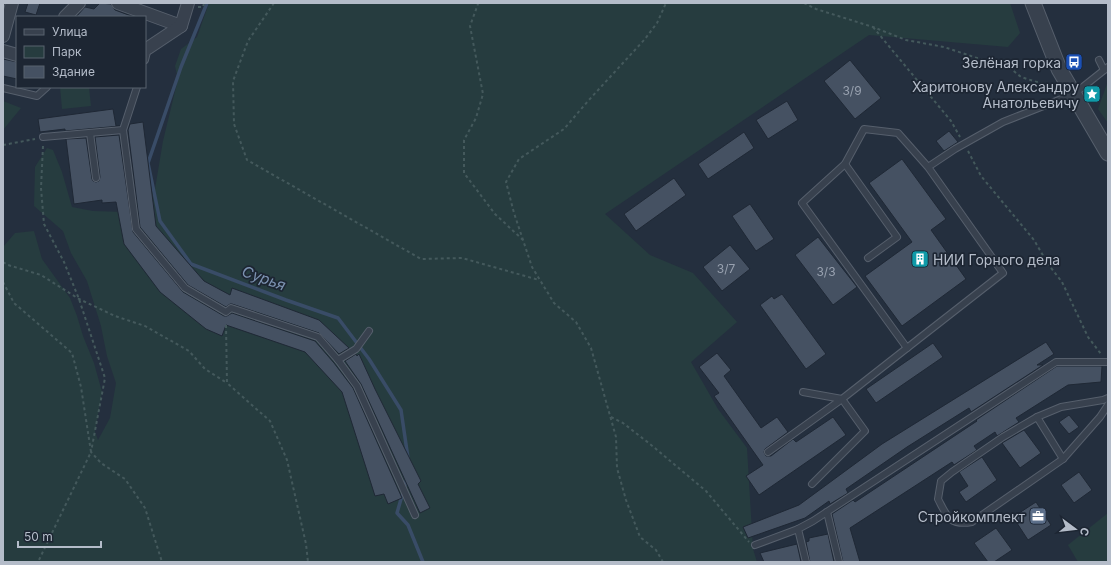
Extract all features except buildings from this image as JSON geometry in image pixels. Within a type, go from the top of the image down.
[{"type":"street","points":[[3,36],[12,3]]},
{"type":"street","points":[[66,16],[79,3]]},
{"type":"street","points":[[118,3],[181,26]]},
{"type":"street","points":[[146,52],[181,26],[188,3]]},
{"type":"street","points":[[1033,3],[1059,68],[1106,145]]},
{"type":"street","points":[[3,51],[16,55]]},
{"type":"lane","points":[[928,167],[964,144],[1003,122],[1074,94],[1106,68],[1099,60]]},
{"type":"lane","points":[[3,88],[37,96],[46,88]]},
{"type":"lane","points":[[137,88],[123,130],[136,229],[185,288],[226,312],[232,308],[318,337],[358,386],[416,515]]},
{"type":"lane","points":[[768,452],[842,399],[1003,273],[928,167],[898,133],[864,129],[845,164],[802,203],[907,348]]},
{"type":"lane","points":[[43,137],[123,130]]},
{"type":"lane","points":[[90,133],[96,178]]},
{"type":"lane","points":[[845,164],[897,237],[868,258]]},
{"type":"lane","points":[[338,360],[356,349],[369,332]]},
{"type":"lane","points":[[755,545],[798,529],[813,521],[1056,362],[1108,362]]},
{"type":"lane","points":[[802,392],[842,399],[865,431],[812,484]]},
{"type":"lane","points":[[1108,398],[1061,407],[1037,417],[1003,437],[941,480],[938,499],[948,517],[960,524],[972,522],[1063,459],[1100,417],[1108,405]]},
{"type":"lane","points":[[1037,417],[1063,459]]},
{"type":"lane","points":[[827,512],[840,562]]},
{"type":"lane","points":[[798,529],[806,562]]},
{"type":"path","points":[[274,3],[248,41],[233,81],[234,124],[247,160],[421,259],[462,258],[540,280]]},
{"type":"path","points":[[476,3],[478,4],[470,26],[483,94],[476,118],[464,140],[464,173],[495,214],[524,241]]},
{"type":"path","points":[[663,562],[656,550],[640,537],[626,500],[617,468],[616,437],[612,417],[591,348],[576,322],[554,303],[532,267],[514,213],[506,182],[519,159],[564,129],[588,100],[645,39],[657,23],[666,3]]},
{"type":"path","points":[[804,3],[816,9],[873,27],[906,40],[944,47],[983,60],[1005,64],[1021,77],[1074,94]]},
{"type":"path","points":[[873,27],[951,121],[981,176],[1034,240],[1048,264],[1062,282],[1088,337],[1108,362]]},
{"type":"path","points":[[3,145],[43,137],[42,188],[44,224],[64,262],[79,299],[105,378],[91,452],[38,562]]},
{"type":"path","points":[[3,262],[8,265],[41,275],[79,299],[115,316],[145,326],[189,351],[205,368],[228,383],[270,421],[287,460],[306,544],[308,562]]},
{"type":"path","points":[[3,282],[14,303],[72,353],[81,387],[91,452],[101,463],[125,479],[145,508],[162,562]]},
{"type":"path","points":[[226,325],[228,383]]},
{"type":"path","points":[[612,417],[623,423],[650,444],[706,491],[749,542],[755,545]]},
{"type":"green space","points":[[209,3],[1010,3],[1020,33],[1008,47],[869,35],[605,214],[650,255],[693,273],[737,322],[691,362],[718,409],[747,448],[753,549],[757,562],[3,562],[3,247],[15,233],[34,231],[42,259],[70,298],[94,363],[102,392],[95,432],[98,440],[110,418],[116,383],[107,356],[101,326],[87,281],[71,253],[63,231],[34,206],[35,167],[47,148],[53,150],[62,172],[72,207],[93,211],[125,212],[155,189],[163,141],[178,79],[175,66],[181,49],[197,37]]},
{"type":"green space","points":[[1108,81],[1108,123],[1098,109]]},
{"type":"green space","points":[[60,88],[89,88],[91,106],[62,109]]},
{"type":"green space","points":[[3,101],[21,108],[3,130]]},
{"type":"green space","points":[[1108,513],[1108,562],[1078,562],[1068,545]]},
{"type":"waterway","name":"Сурья","points":[[207,3],[181,67],[148,163],[160,221],[191,264],[338,318],[369,359],[401,410],[408,458]]},
{"type":"waterway","name":"Сурья","points":[[407,478],[397,513],[408,525],[423,562]]},
{"type":"place","name":"Зелёная горка","points":[[1074,62]]},
{"type":"place","name":"Харитонову Александру Анатольевичу","points":[[1092,94]]},
{"type":"place","name":"НИИ Горного дела","points":[[920,259]]},
{"type":"place","name":"Стройкомплект","points":[[1038,516]]}]
